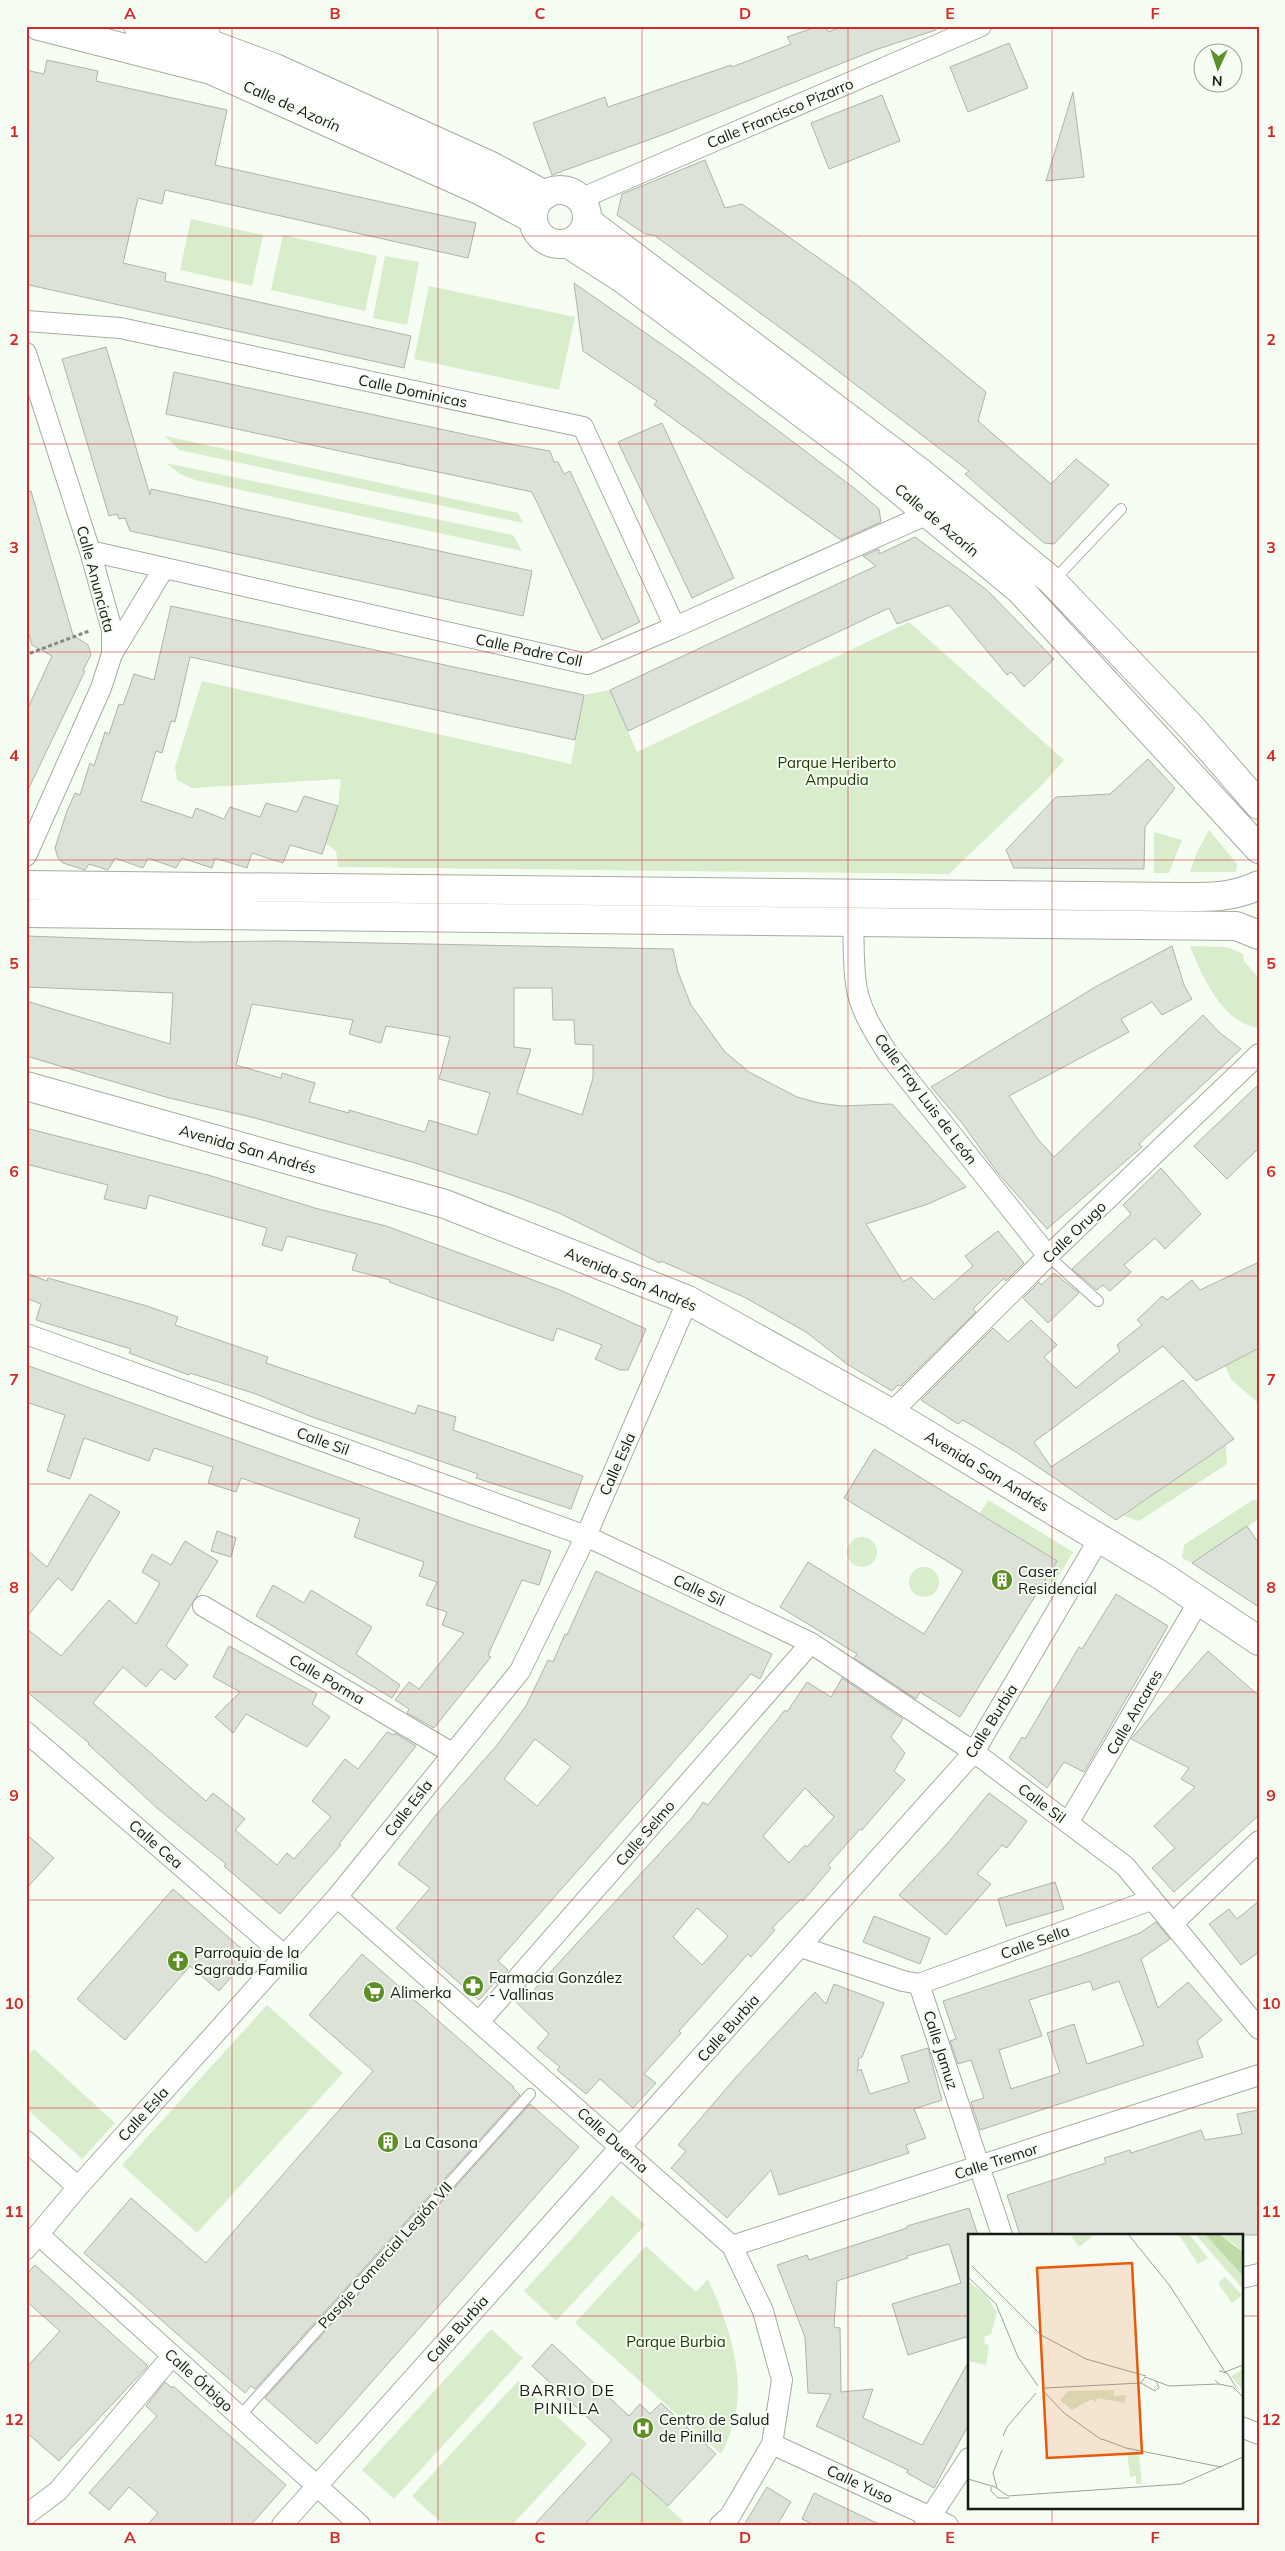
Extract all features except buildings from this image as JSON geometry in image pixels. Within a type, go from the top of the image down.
[{"type":"main road","name":"Calle de Azorín","points":[[39,26],[211,70],[479,190],[539,207]]},
{"type":"main road","name":"Calle de Azorín","points":[[138,26],[210,35],[275,68],[491,166],[539,207]]},
{"type":"main road","points":[[559,191],[574,194],[583,210],[580,235],[567,243],[560,244],[545,240],[535,227],[539,207],[559,191]]},
{"type":"main road","name":"Calle de Azorín","points":[[583,210],[921,474],[1052,581],[1191,727],[1259,805]]},
{"type":"main road","name":"Calle de Azorín","points":[[567,243],[646,297],[855,453],[930,513],[1020,590],[1259,849]]},
{"type":"main road","points":[[26,885],[1179,897],[1230,895],[1245,892],[1259,886]]},
{"type":"main road","points":[[1259,886],[1255,902],[1255,918],[1259,933]]},
{"type":"main road","points":[[26,913],[1236,926],[1259,933]]},
{"type":"main road","name":"Avenida San Andrés","points":[[26,1086],[445,1204],[688,1300],[891,1413],[1099,1539],[1259,1641]]},
{"type":"street","name":"Calle Francisco Pizarro","points":[[583,210],[981,26]]},
{"type":"street","name":"Calle Dominicas","points":[[26,321],[120,328],[583,427],[675,628]]},
{"type":"street","name":"Calle Anunciata","points":[[26,353],[90,551],[112,630],[112,654],[101,688],[26,856]]},
{"type":"street","name":"Calle Padre Coll","points":[[90,551],[587,664],[675,628],[930,513]]},
{"type":"street","points":[[112,654],[164,568]]},
{"type":"street","name":"Calle Fray Luis de León","points":[[853,921],[856,985],[861,1004],[873,1030],[888,1054],[1048,1256]]},
{"type":"street","name":"Calle Orugo","points":[[891,1413],[1048,1256],[1259,1054]]},
{"type":"street","name":"Calle Esla","points":[[33,2242],[78,2187],[337,1897],[520,1671],[586,1536],[688,1300]]},
{"type":"street","name":"Calle Sil","points":[[26,1334],[586,1536],[810,1643],[974,1752],[1125,1866],[1151,1900],[1173,1923],[1259,2029]]},
{"type":"street","name":"Calle Burbia","points":[[282,2525],[974,1752],[1099,1539]]},
{"type":"street","name":"Calle Ancares","points":[[1068,1823],[1199,1601]]},
{"type":"street","name":"Calle Porma","points":[[203,1606],[452,1753]]},
{"type":"street","name":"Calle Selmo","points":[[479,2022],[810,1643]]},
{"type":"street","name":"Calle Cea","points":[[26,1732],[285,1956]]},
{"type":"street","points":[[1173,1923],[1259,1841]]},
{"type":"street","name":"Calle Duerna","points":[[337,1897],[732,2246],[764,2311],[782,2380],[772,2444]]},
{"type":"street","name":"Calle Sella","points":[[919,1984],[1151,1900]]},
{"type":"street","points":[[801,1947],[902,1981],[919,1984]]},
{"type":"street","name":"Calle Jamuz","points":[[919,1984],[1002,2234]]},
{"type":"street","name":"Calle Tremor","points":[[732,2246],[1259,2075]]},
{"type":"street","points":[[26,2141],[78,2187]]},
{"type":"street","name":"Calle Órbigo","points":[[33,2242],[172,2356],[360,2525]]},
{"type":"street","points":[[1242,2278],[1259,2274]]},
{"type":"street","points":[[26,2515],[58,2491],[172,2356]]},
{"type":"street","points":[[1242,2427],[1259,2434]]},
{"type":"street","points":[[720,2525],[730,2516],[772,2444]]},
{"type":"street","name":"Calle Yuso","points":[[772,2444],[928,2520],[948,2525]]},
{"type":"street","points":[[928,2520],[968,2460]]},
{"type":"lane","points":[[1052,581],[1121,509]]},
{"type":"lane","points":[[1048,1256],[1098,1301]]},
{"type":"lane","name":"Pasaje Comercial Legión VII","points":[[239,2417],[530,2094]]},
{"type":"path","points":[[27,655],[91,630]]},
{"type":"green space","points":[[191,219],[263,235],[252,286],[180,270]]},
{"type":"green space","points":[[283,235],[377,256],[365,311],[271,290]]},
{"type":"green space","points":[[385,256],[419,262],[407,325],[373,318]]},
{"type":"green space","points":[[429,286],[575,317],[559,390],[414,359]]},
{"type":"green space","points":[[165,436],[518,513],[523,523],[179,450]]},
{"type":"green space","points":[[166,463],[513,535],[522,551],[195,480],[180,474]]},
{"type":"green space","name":"Parque Heriberto Ampudia","points":[[909,622],[1064,760],[1043,784],[949,874],[338,867],[336,851],[325,843],[338,806],[341,779],[192,788],[177,780],[175,767],[202,681],[571,764],[584,695],[610,690],[637,752]]},
{"type":"green space","points":[[1209,830],[1237,864],[1236,872],[1190,872],[1197,852]]},
{"type":"green space","points":[[1154,832],[1182,840],[1169,873],[1154,873]]},
{"type":"green space","points":[[1190,946],[1227,947],[1243,954],[1244,961],[1259,978],[1259,1028],[1246,1024],[1224,1008],[1207,984]]},
{"type":"green space","points":[[1259,1348],[1259,1404],[1231,1379],[1225,1366]]},
{"type":"green space","points":[[1226,1445],[1227,1464],[1139,1521],[1123,1516]]},
{"type":"green space","points":[[1254,1499],[1259,1505],[1259,1519],[1192,1563],[1182,1558],[1184,1545]]},
{"type":"green space","points":[[988,1500],[1073,1552],[1048,1594],[1040,1589],[1057,1561],[980,1513]]},
{"type":"green space","points":[[862,1537],[873,1541],[877,1552],[873,1563],[862,1567],[851,1563],[847,1552],[851,1541]]},
{"type":"green space","points":[[924,1567],[935,1571],[939,1582],[935,1593],[924,1597],[913,1593],[909,1582],[913,1571]]},
{"type":"green space","points":[[267,2005],[343,2073],[197,2233],[122,2165]]},
{"type":"green space","points":[[34,2049],[115,2123],[82,2159],[26,2108],[26,2058]]},
{"type":"green space","points":[[612,2195],[645,2225],[556,2321],[524,2291]]},
{"type":"green space","name":"Parque Burbia","points":[[646,2246],[696,2292],[708,2279],[726,2322],[736,2366],[738,2388],[731,2432],[721,2454],[575,2323]]},
{"type":"green space","points":[[491,2329],[523,2358],[394,2499],[362,2470]]},
{"type":"green space","points":[[518,2381],[587,2444],[512,2525],[444,2525],[412,2496]]},
{"type":"green space","points":[[632,2473],[683,2521],[679,2525],[584,2525]]},
{"type":"place","name":"Caser Residencial","points":[[1002,1580]]},
{"type":"place","name":"Parroquia de la Sagrada Familia","points":[[178,1961]]},
{"type":"place","name":"Farmacia González - Vallinas","points":[[473,1986]]},
{"type":"place","name":"Alimerka","points":[[374,1992]]},
{"type":"place","name":"La Casona","points":[[388,2142]]},
{"type":"place","name":"Centro de Salud de Pinilla","points":[[643,2428]]},
{"type":"district","name":"BARRIO DE PINILLA","points":[[567,2399]]}]
